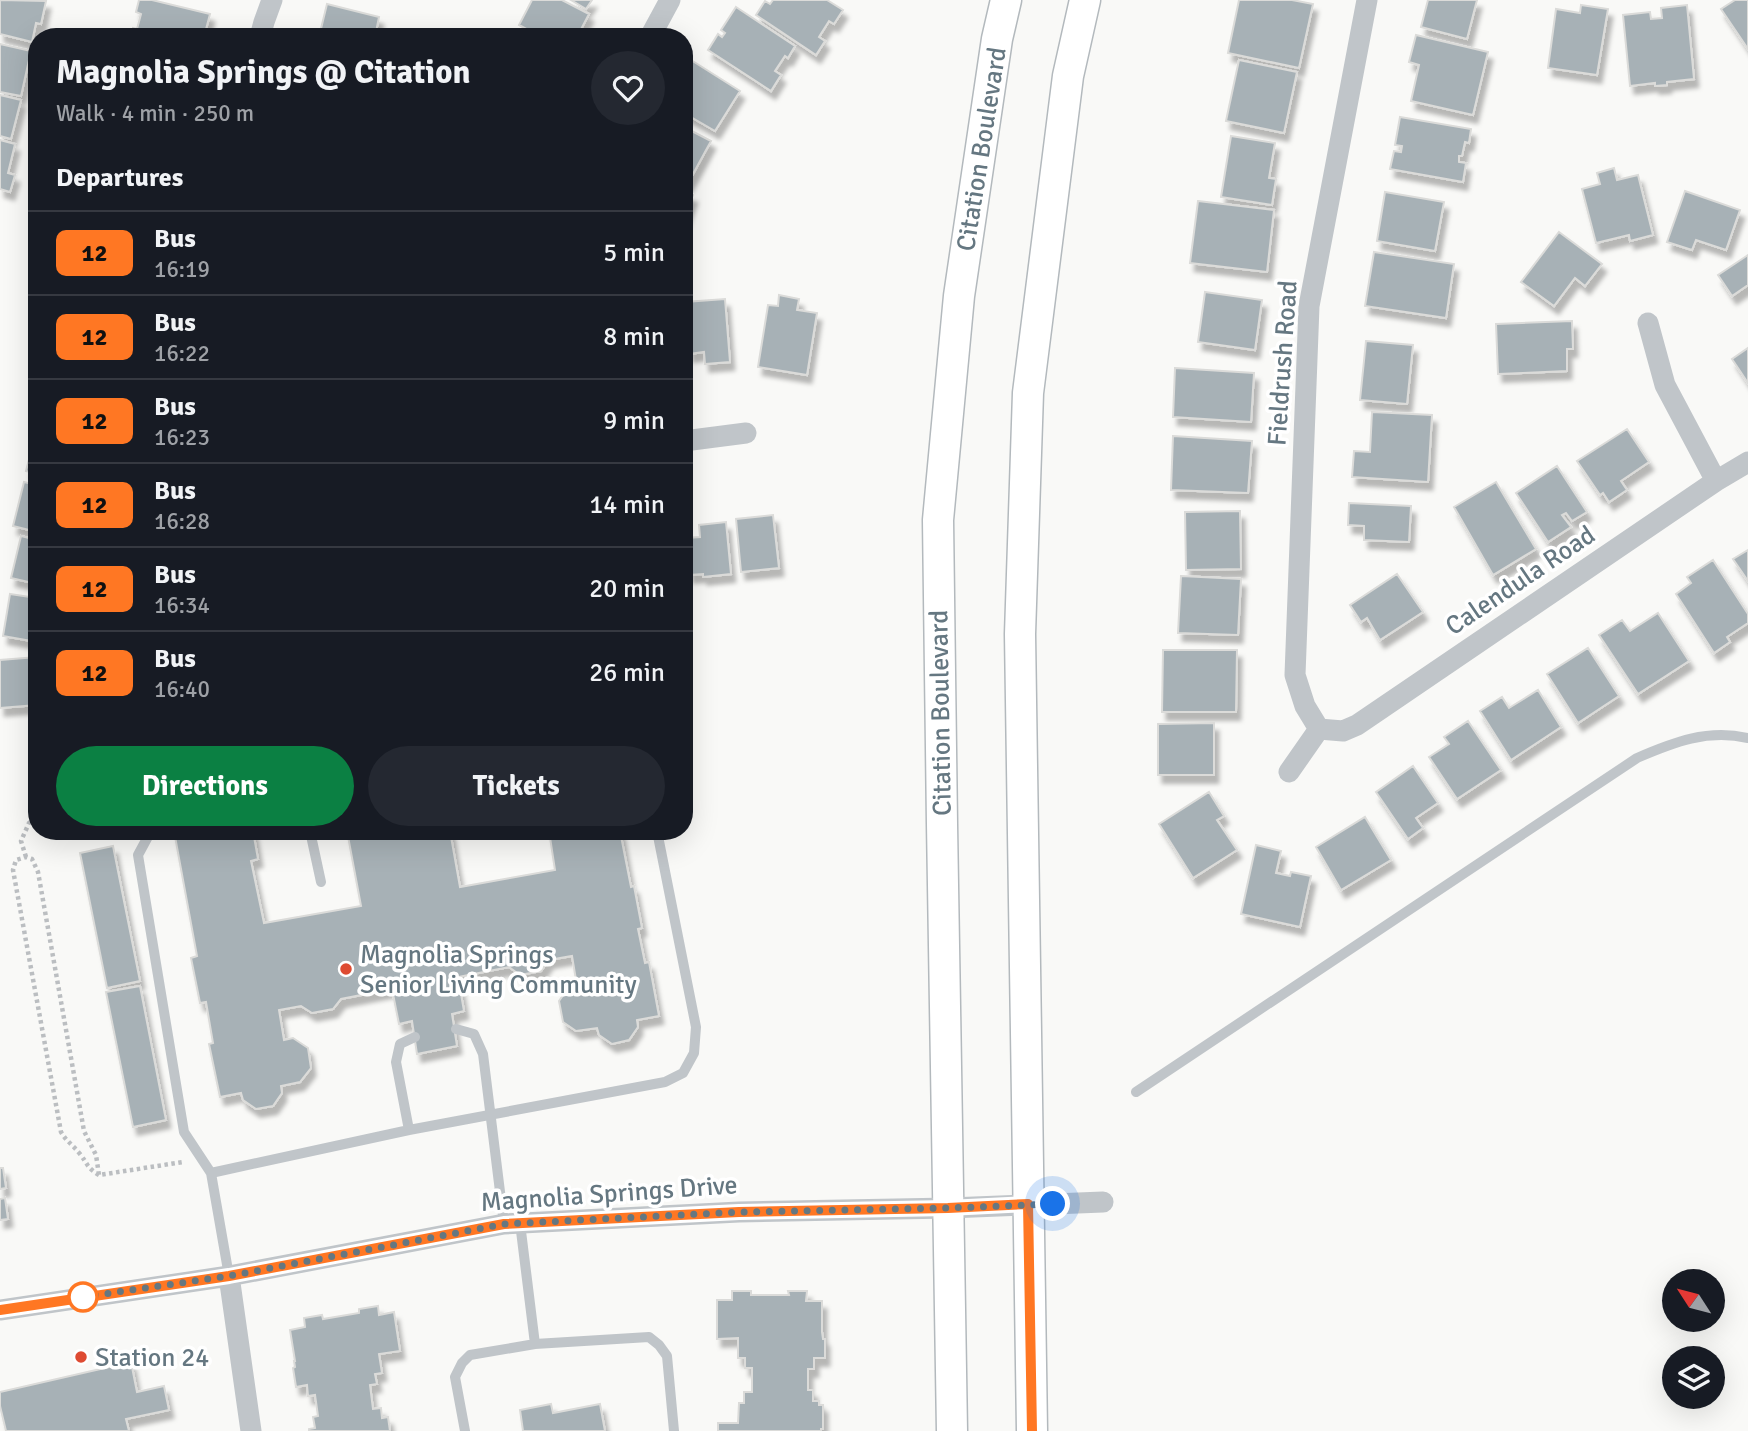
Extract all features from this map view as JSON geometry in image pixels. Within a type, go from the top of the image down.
[{"type":"main road","name":"Citation Boulevard","points":[[953,1431],[938,520],[959,296],[997,39],[1006,0]]},
{"type":"main road","points":[[1032,1431],[1020,634],[1028,393],[1068,76],[1085,0]]},
{"type":"street","points":[[262,28],[272,0]]},
{"type":"street","points":[[655,28],[670,0]]},
{"type":"street","name":"Fieldrush Road","points":[[1319,729],[1305,706],[1295,676],[1309,306],[1367,0]]},
{"type":"street","points":[[1648,323],[1665,385],[1716,481]]},
{"type":"street","points":[[693,440],[746,433]]},
{"type":"street","name":"Calendula Road","points":[[1319,729],[1343,731],[1357,724],[1748,461]]},
{"type":"street","points":[[1289,772],[1319,729]]},
{"type":"street","name":"Magnolia Springs Drive","points":[[0,1310],[229,1276],[512,1224],[739,1212],[1102,1202]]},
{"type":"street","points":[[229,1276],[251,1431]]},
{"type":"lane","points":[[1136,1092],[1637,758],[1673,743],[1699,737],[1731,734],[1748,738]]},
{"type":"lane","points":[[146,840],[138,855],[184,1132],[211,1173],[229,1276]]},
{"type":"lane","points":[[312,840],[321,882]]},
{"type":"lane","points":[[211,1173],[409,1130],[665,1082],[682,1073],[694,1053],[696,1027],[659,840]]},
{"type":"lane","points":[[456,1029],[474,1034],[483,1054],[535,1344]]},
{"type":"lane","points":[[409,1130],[396,1062],[400,1044],[415,1037]]},
{"type":"lane","points":[[465,1431],[455,1377],[462,1363],[470,1355],[535,1344],[649,1337],[667,1356],[674,1431]]},
{"type":"path","points":[[26,857],[21,841],[28,825]]},
{"type":"path","points":[[99,1175],[96,1155],[84,1132],[37,872],[32,859],[26,857],[16,860],[13,870],[61,1132],[67,1142],[80,1153],[88,1168],[99,1175],[201,1159]]},
{"type":"building","points":[[0,0],[46,1],[41,24],[36,23],[35,28],[28,28],[28,41],[0,34]]},
{"type":"building","points":[[139,0],[152,0],[210,14],[206,28],[137,28],[141,14],[136,12]]},
{"type":"building","points":[[532,0],[562,0],[589,14],[582,28],[524,28],[519,25]]},
{"type":"building","points":[[571,0],[592,0],[586,9]]},
{"type":"building","points":[[773,0],[827,0],[843,10],[834,24],[829,21],[819,37],[825,41],[816,55],[756,15],[765,1],[770,4]]},
{"type":"building","points":[[1239,0],[1292,0],[1313,4],[1299,68],[1228,53]]},
{"type":"building","points":[[1428,0],[1477,0],[1467,39],[1421,27]]},
{"type":"building","points":[[1735,0],[1748,0],[1748,49],[1721,9]]},
{"type":"building","points":[[327,4],[379,17],[377,28],[321,28]]},
{"type":"building","points":[[1581,5],[1608,9],[1597,75],[1548,68],[1556,9],[1580,13]]},
{"type":"building","points":[[1687,5],[1694,79],[1667,82],[1667,85],[1655,86],[1655,83],[1630,86],[1623,15],[1650,12],[1651,19],[1662,18],[1661,8]]},
{"type":"building","points":[[736,7],[795,46],[775,71],[781,75],[771,91],[708,50],[718,34],[722,37],[725,33],[721,30]]},
{"type":"building","points":[[1416,35],[1488,52],[1473,115],[1411,101],[1419,65],[1409,62]]},
{"type":"building","points":[[0,44],[28,50],[28,64],[21,96],[0,92]]},
{"type":"building","points":[[1239,60],[1297,72],[1284,133],[1226,121]]},
{"type":"building","points":[[693,61],[740,91],[715,131],[693,118]]},
{"type":"building","points":[[0,95],[21,100],[11,139],[0,136]]},
{"type":"building","points":[[1400,117],[1471,129],[1469,143],[1465,142],[1462,156],[1459,156],[1459,162],[1466,163],[1463,182],[1390,169],[1394,151],[1401,152],[1402,146],[1395,145]]},
{"type":"building","points":[[693,132],[711,141],[693,174]]},
{"type":"building","points":[[1231,136],[1275,143],[1269,178],[1276,179],[1272,205],[1221,197]]},
{"type":"building","points":[[0,140],[15,144],[8,173],[15,175],[10,192],[0,189]]},
{"type":"building","points":[[1614,168],[1617,180],[1638,175],[1653,235],[1630,241],[1629,235],[1596,243],[1582,189],[1600,184],[1597,173]]},
{"type":"building","points":[[1685,191],[1740,210],[1726,250],[1696,240],[1692,250],[1667,242]]},
{"type":"building","points":[[1385,192],[1444,202],[1435,251],[1377,241]]},
{"type":"building","points":[[1198,201],[1274,210],[1267,272],[1190,263]]},
{"type":"building","points":[[1559,232],[1602,264],[1585,286],[1575,278],[1554,306],[1521,282]]},
{"type":"building","points":[[1374,252],[1454,264],[1446,318],[1365,306]]},
{"type":"building","points":[[1748,255],[1748,285],[1732,296],[1718,275]]},
{"type":"building","points":[[1205,292],[1262,300],[1255,350],[1198,342]]},
{"type":"building","points":[[779,295],[799,299],[797,310],[817,313],[807,375],[758,367],[768,305],[778,306]]},
{"type":"building","points":[[725,299],[730,362],[705,364],[704,352],[693,353],[693,301]]},
{"type":"building","points":[[1572,321],[1573,349],[1567,349],[1567,371],[1498,374],[1496,324]]},
{"type":"building","points":[[1366,341],[1413,345],[1407,404],[1360,400]]},
{"type":"building","points":[[1748,348],[1748,383],[1732,359]]},
{"type":"building","points":[[1175,368],[1254,373],[1251,422],[1173,417]]},
{"type":"building","points":[[1372,412],[1432,415],[1428,482],[1352,477],[1354,451],[1370,452]]},
{"type":"building","points":[[1627,429],[1649,462],[1621,481],[1627,490],[1609,502],[1603,493],[1600,495],[1577,461]]},
{"type":"building","points":[[1173,436],[1252,441],[1248,493],[1171,490]]},
{"type":"building","points":[[1557,466],[1587,512],[1572,521],[1566,513],[1562,515],[1571,527],[1548,542],[1516,493]]},
{"type":"building","points":[[24,482],[28,483],[28,530],[13,526]]},
{"type":"building","points":[[1496,482],[1536,549],[1493,575],[1454,507]]},
{"type":"building","points":[[1349,503],[1411,506],[1409,542],[1364,540],[1364,526],[1348,525]]},
{"type":"building","points":[[1240,511],[1241,569],[1186,570],[1185,512]]},
{"type":"building","points":[[773,515],[779,568],[741,572],[736,519]]},
{"type":"building","points":[[726,522],[731,574],[703,577],[703,574],[693,575],[693,538],[700,537],[699,525]]},
{"type":"building","points":[[21,536],[28,538],[28,582],[11,578]]},
{"type":"building","points":[[1748,550],[1748,581],[1733,559]]},
{"type":"building","points":[[1713,560],[1748,614],[1748,623],[1727,637],[1730,642],[1714,653],[1676,594],[1691,583],[1687,577]]},
{"type":"building","points":[[1397,574],[1423,612],[1380,640],[1367,618],[1361,622],[1350,605]]},
{"type":"building","points":[[1181,576],[1241,579],[1238,635],[1178,633]]},
{"type":"building","points":[[10,594],[28,597],[28,640],[3,636]]},
{"type":"building","points":[[1658,613],[1689,661],[1638,694],[1599,635],[1622,620],[1630,631]]},
{"type":"building","points":[[1588,648],[1619,696],[1578,723],[1547,674]]},
{"type":"building","points":[[1163,650],[1237,650],[1236,712],[1162,712]]},
{"type":"building","points":[[28,658],[28,706],[0,708],[0,660]]},
{"type":"building","points":[[1538,690],[1561,727],[1511,760],[1480,711],[1502,697],[1509,708]]},
{"type":"building","points":[[1468,721],[1501,770],[1457,799],[1429,757],[1449,744],[1444,737]]},
{"type":"building","points":[[1214,723],[1214,775],[1158,775],[1158,724]]},
{"type":"building","points":[[1413,766],[1438,803],[1416,818],[1423,828],[1408,839],[1376,792]]},
{"type":"building","points":[[1209,792],[1224,816],[1217,820],[1237,850],[1193,878],[1159,824]]},
{"type":"building","points":[[1365,817],[1391,860],[1341,890],[1316,847]]},
{"type":"building","name":"Magnolia Springs Senior Living Community","points":[[176,840],[255,840],[258,859],[251,861],[264,923],[361,906],[349,840],[452,840],[460,887],[555,870],[550,840],[622,840],[642,928],[638,929],[645,963],[649,962],[659,1016],[637,1020],[638,1027],[629,1040],[612,1044],[599,1035],[597,1028],[576,1031],[563,1022],[559,1001],[569,987],[577,986],[572,956],[549,960],[541,971],[520,975],[509,967],[458,977],[464,1011],[452,1014],[457,1046],[417,1054],[412,1021],[399,1024],[392,989],[341,999],[333,1009],[312,1013],[301,1006],[279,1010],[284,1040],[293,1038],[308,1048],[311,1068],[300,1082],[281,1086],[282,1093],[273,1106],[256,1109],[243,1100],[241,1093],[220,1097],[209,1044],[213,1043],[206,1002],[200,1003],[191,958],[197,956]]},
{"type":"building","points":[[1256,845],[1281,851],[1276,873],[1290,876],[1291,872],[1311,876],[1300,927],[1241,914]]},
{"type":"building","points":[[113,846],[140,981],[107,988],[80,853]]},
{"type":"building","points":[[140,986],[166,1120],[133,1127],[106,992]]},
{"type":"building","points":[[0,1168],[3,1168],[6,1188],[0,1189]]},
{"type":"building","points":[[5,1198],[8,1219],[0,1220],[0,1199]]},
{"type":"building","points":[[732,1291],[751,1291],[751,1295],[789,1295],[788,1291],[807,1291],[806,1301],[822,1301],[825,1358],[814,1358],[814,1369],[808,1369],[808,1390],[813,1390],[813,1401],[819,1401],[819,1405],[823,1405],[821,1431],[718,1431],[718,1423],[738,1423],[739,1403],[744,1403],[744,1392],[752,1392],[752,1368],[745,1368],[745,1358],[738,1358],[738,1338],[717,1339],[717,1300],[732,1300]]},
{"type":"building","points":[[378,1306],[379,1315],[394,1312],[400,1351],[379,1354],[382,1373],[375,1374],[377,1384],[370,1385],[373,1409],[381,1408],[382,1418],[388,1417],[390,1431],[309,1431],[315,1428],[313,1417],[318,1416],[315,1395],[308,1396],[307,1385],[296,1387],[290,1330],[305,1327],[304,1318],[322,1315],[323,1319],[359,1313],[359,1309]]},
{"type":"building","points":[[131,1362],[137,1392],[164,1386],[169,1410],[126,1419],[129,1431],[6,1431],[0,1406],[0,1392]]},
{"type":"building","points":[[551,1404],[553,1413],[600,1404],[605,1431],[523,1431],[520,1410]]},
{"type":"bus line","name":"12","points":[[0,1310],[229,1276],[504,1224],[739,1212],[1028,1204],[1032,1431]]},
{"type":"place","name":"Magnolia Springs Senior Living Community","points":[[346,969]]},
{"type":"place","name":"Station 24","points":[[81,1357]]},
{"type":"route","points":[[83,1297],[229,1276],[504,1224],[739,1212],[1053,1204]]}]
